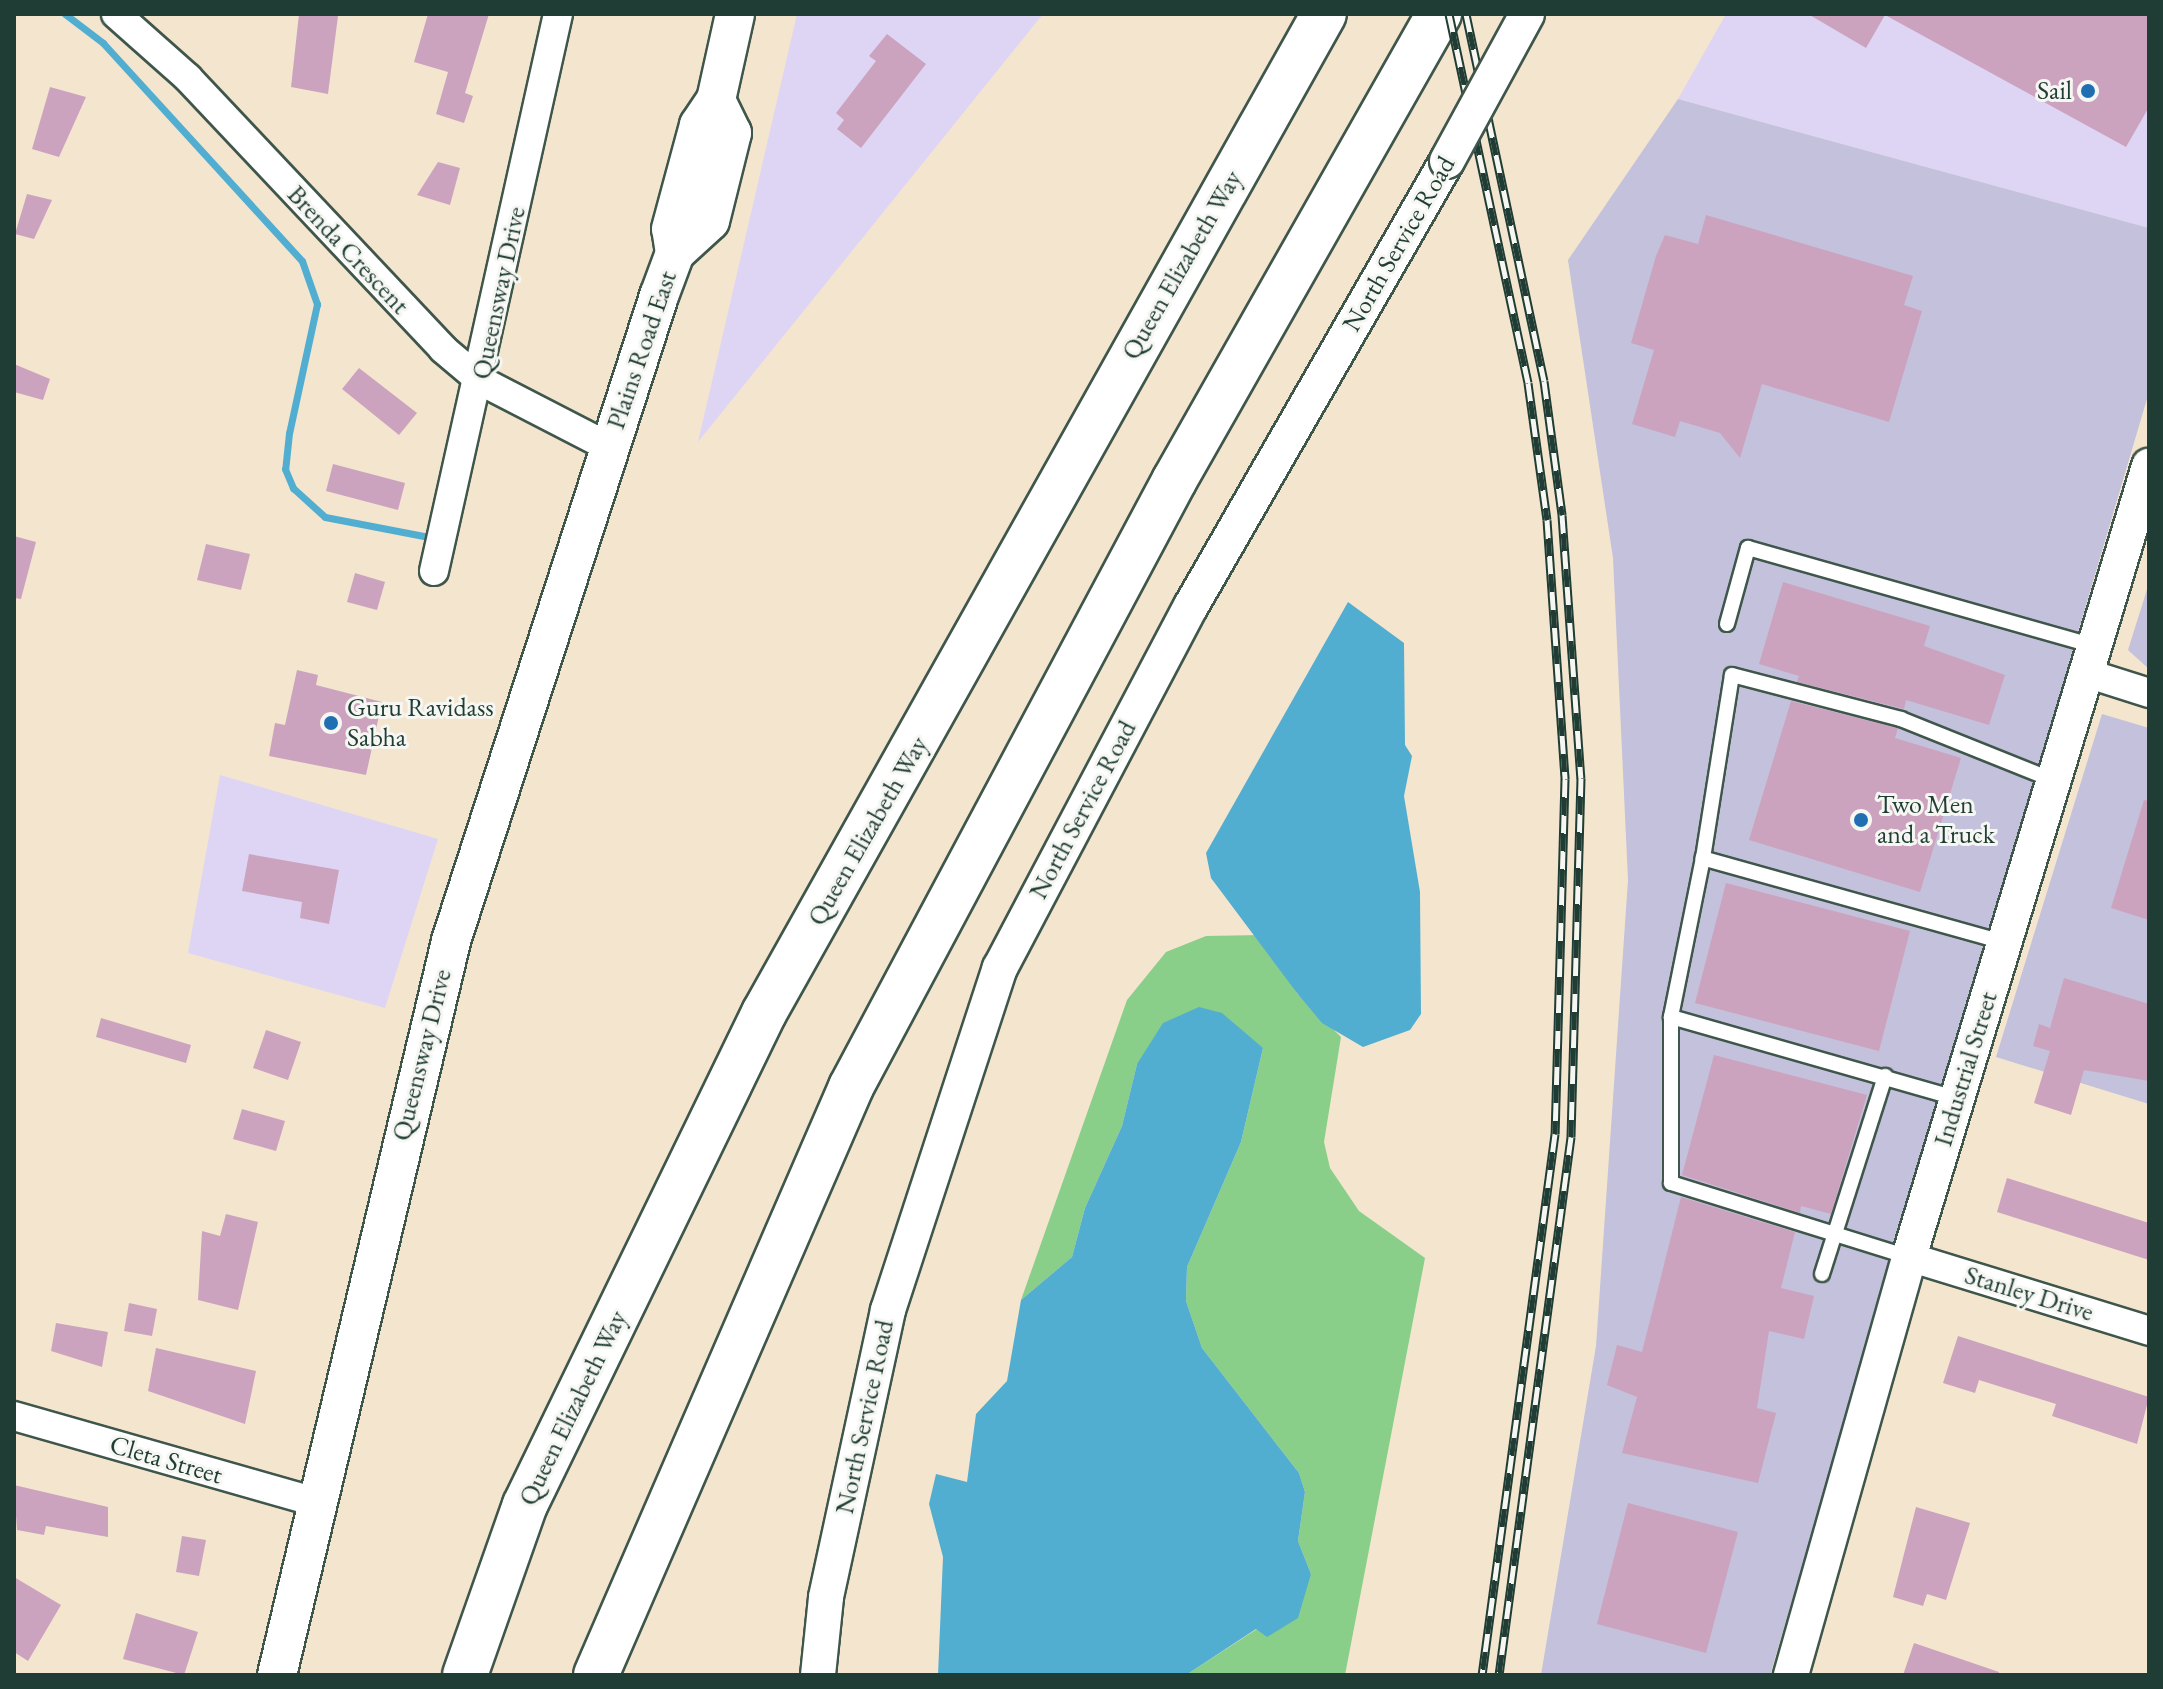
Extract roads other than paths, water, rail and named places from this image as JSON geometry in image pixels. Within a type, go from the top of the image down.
[{"type":"highway","name":"Queen Elizabeth Way","points":[[465,1675],[525,1505],[764,1013],[1324,14]]},
{"type":"highway","points":[[599,1675],[859,1073],[1166,494],[1439,14]]},
{"type":"main road","name":"Plains Road East","points":[[609,447],[675,253],[671,229],[699,125],[716,100],[735,14]]},
{"type":"main road","name":"Queensway Drive","points":[[277,1675],[451,941],[609,447]]},
{"type":"street","name":"Brenda Crescent","points":[[116,14],[188,78],[481,381],[609,447]]},
{"type":"street","name":"Queensway Drive","points":[[434,571],[481,381],[558,14]]},
{"type":"street","name":"North Service Road","points":[[818,1675],[826,1597],[888,1310],[1000,968],[1191,606],[1447,161],[1527,14]]},
{"type":"street","name":"Industrial Street","points":[[1791,1675],[1909,1257],[2149,466]]},
{"type":"street","points":[[2090,660],[2149,693]]},
{"type":"street","name":"Stanley Drive","points":[[1909,1257],[2149,1331]]},
{"type":"street","name":"Cleta Street","points":[[14,1416],[319,1503]]},
{"type":"lane","points":[[1727,624],[1748,548],[2090,660]]},
{"type":"lane","points":[[1909,1257],[1671,1183],[1671,1017],[1703,858],[1732,675],[1901,719],[2054,780]]},
{"type":"lane","points":[[1703,858],[2005,942]]},
{"type":"lane","points":[[1671,1017],[1957,1099]]},
{"type":"lane","points":[[1822,1274],[1840,1235],[1885,1076]]},
{"type":"water","points":[[1348,602],[1404,643],[1405,745],[1412,756],[1404,796],[1420,892],[1421,1014],[1410,1030],[1363,1047],[1322,1023],[1297,993],[1211,878],[1206,853]]},
{"type":"water","points":[[1199,1007],[1222,1013],[1263,1048],[1241,1142],[1187,1267],[1186,1301],[1202,1348],[1299,1473],[1305,1492],[1298,1541],[1311,1574],[1298,1618],[1267,1637],[1256,1629],[1186,1675],[938,1675],[943,1557],[929,1504],[936,1474],[967,1482],[976,1414],[1007,1381],[1021,1300],[1072,1257],[1085,1208],[1122,1126],[1137,1064],[1163,1023]]},
{"type":"waterway","points":[[65,14],[103,43],[302,261],[317,304],[289,433],[285,469],[293,488],[325,517],[434,538]]},
{"type":"railway","points":[[1449,14],[1528,383],[1547,520],[1565,779],[1555,1134],[1482,1675]]},
{"type":"railway","points":[[1466,14],[1544,381],[1562,515],[1581,778],[1571,1137],[1499,1675]]},
{"type":"place","name":"Sail","points":[[2088,91]]},
{"type":"place","name":"Guru Ravidass Sabha","points":[[331,723]]},
{"type":"place","name":"Two Men and a Truck","points":[[1861,820]]}]
